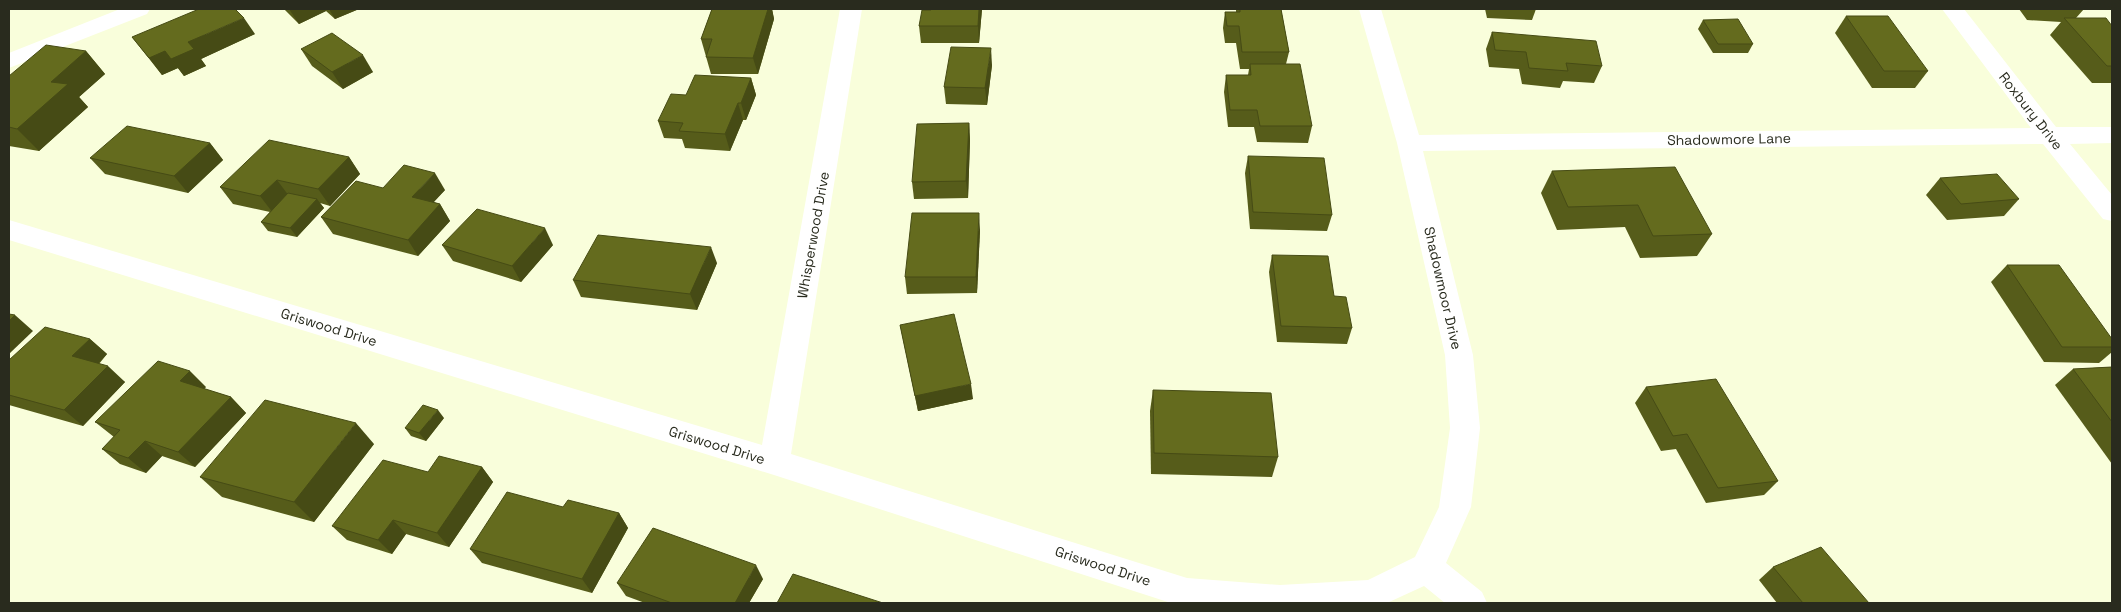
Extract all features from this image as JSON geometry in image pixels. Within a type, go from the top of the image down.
[{"type":"street","points":[[9,61],[138,9]]},
{"type":"street","name":"Whisperwood Drive","points":[[774,462],[852,9]]},
{"type":"street","name":"Shadowmoor Drive","points":[[1370,9],[1409,142],[1459,355],[1465,428],[1455,507],[1428,568]]},
{"type":"street","name":"Roxbury Drive","points":[[1953,9],[2050,136],[2112,212]]},
{"type":"street","name":"Shadowmore Lane","points":[[1409,142],[2112,135]]},
{"type":"street","name":"Griswood Drive","points":[[9,230],[774,462],[1187,592],[1280,601],[1370,595],[1428,568]]},
{"type":"street","points":[[1428,568],[1470,603]]},
{"type":"building","points":[[199,9],[235,9],[244,18],[188,42],[194,49],[171,59],[165,51],[149,58],[132,37]]},
{"type":"building","points":[[712,9],[768,9],[753,58],[706,57],[712,39],[701,39]]},
{"type":"building","points":[[979,9],[978,26],[919,26],[922,10]]},
{"type":"building","points":[[1240,9],[1281,9],[1289,52],[1242,52],[1239,26],[1227,26],[1225,12],[1240,12]]},
{"type":"building","points":[[1846,16],[1888,16],[1928,71],[1884,71]]},
{"type":"building","points":[[2064,18],[2106,18],[2112,26],[2112,66],[2107,66]]},
{"type":"building","points":[[1738,19],[1753,44],[1718,44],[1703,20]]},
{"type":"building","points":[[1492,32],[1596,41],[1602,66],[1566,63],[1568,71],[1529,68],[1526,52],[1495,50]]},
{"type":"building","points":[[332,33],[363,55],[332,72],[301,49]]},
{"type":"building","points":[[46,45],[86,51],[51,82],[68,84],[17,129],[9,127],[9,76]]},
{"type":"building","points":[[951,47],[991,48],[985,88],[944,87]]},
{"type":"building","points":[[1250,64],[1300,64],[1312,126],[1260,126],[1257,110],[1230,110],[1226,75],[1251,75]]},
{"type":"building","points":[[695,75],[751,78],[725,134],[679,131],[683,123],[658,121],[671,94],[686,95]]},
{"type":"building","points":[[969,123],[966,181],[912,182],[917,124]]},
{"type":"building","points":[[127,126],[210,143],[174,176],[90,158]]},
{"type":"building","points":[[269,140],[349,157],[318,189],[277,180],[260,196],[220,187]]},
{"type":"building","points":[[1248,156],[1324,158],[1332,215],[1253,212]]},
{"type":"building","points":[[404,165],[435,173],[412,197],[440,204],[408,240],[321,217],[356,181],[383,188]]},
{"type":"building","points":[[1675,167],[1712,234],[1653,236],[1638,205],[1568,207],[1552,171]]},
{"type":"building","points":[[1997,174],[2019,199],[1961,204],[1940,178]]},
{"type":"building","points":[[288,193],[317,199],[290,228],[261,222]]},
{"type":"building","points":[[477,209],[545,228],[512,266],[442,245]]},
{"type":"building","points":[[912,213],[979,213],[976,277],[905,277]]},
{"type":"building","points":[[598,235],[711,247],[690,294],[573,280]]},
{"type":"building","points":[[1272,255],[1328,256],[1334,296],[1346,297],[1352,328],[1281,326]]},
{"type":"building","points":[[2007,265],[2059,265],[2112,339],[2112,347],[2062,347]]},
{"type":"building","points":[[9,314],[15,315],[9,321]]},
{"type":"building","points":[[954,314],[971,384],[915,396],[900,325]]},
{"type":"building","points":[[45,327],[90,339],[72,356],[108,366],[64,410],[9,395],[9,360]]},
{"type":"building","points":[[158,361],[190,371],[180,381],[231,397],[178,452],[145,441],[128,458],[102,449],[120,430],[95,422]]},
{"type":"building","points":[[2112,367],[2112,422],[2073,369]]},
{"type":"building","points":[[1716,379],[1778,481],[1718,488],[1687,434],[1673,436],[1646,387]]},
{"type":"building","points":[[1153,390],[1271,393],[1278,457],[1154,453]]},
{"type":"building","points":[[265,400],[356,423],[294,502],[200,477]]},
{"type":"building","points":[[423,405],[438,410],[419,433],[405,428]]},
{"type":"building","points":[[439,456],[482,467],[437,533],[393,520],[378,540],[332,526],[383,460],[428,472]]},
{"type":"building","points":[[507,492],[563,507],[568,500],[619,513],[582,579],[470,549]]},
{"type":"building","points":[[653,528],[756,565],[735,603],[672,603],[617,583]]},
{"type":"building","points":[[1821,547],[1869,603],[1803,603],[1773,567]]},
{"type":"building","points":[[793,574],[883,603],[777,603]]}]
